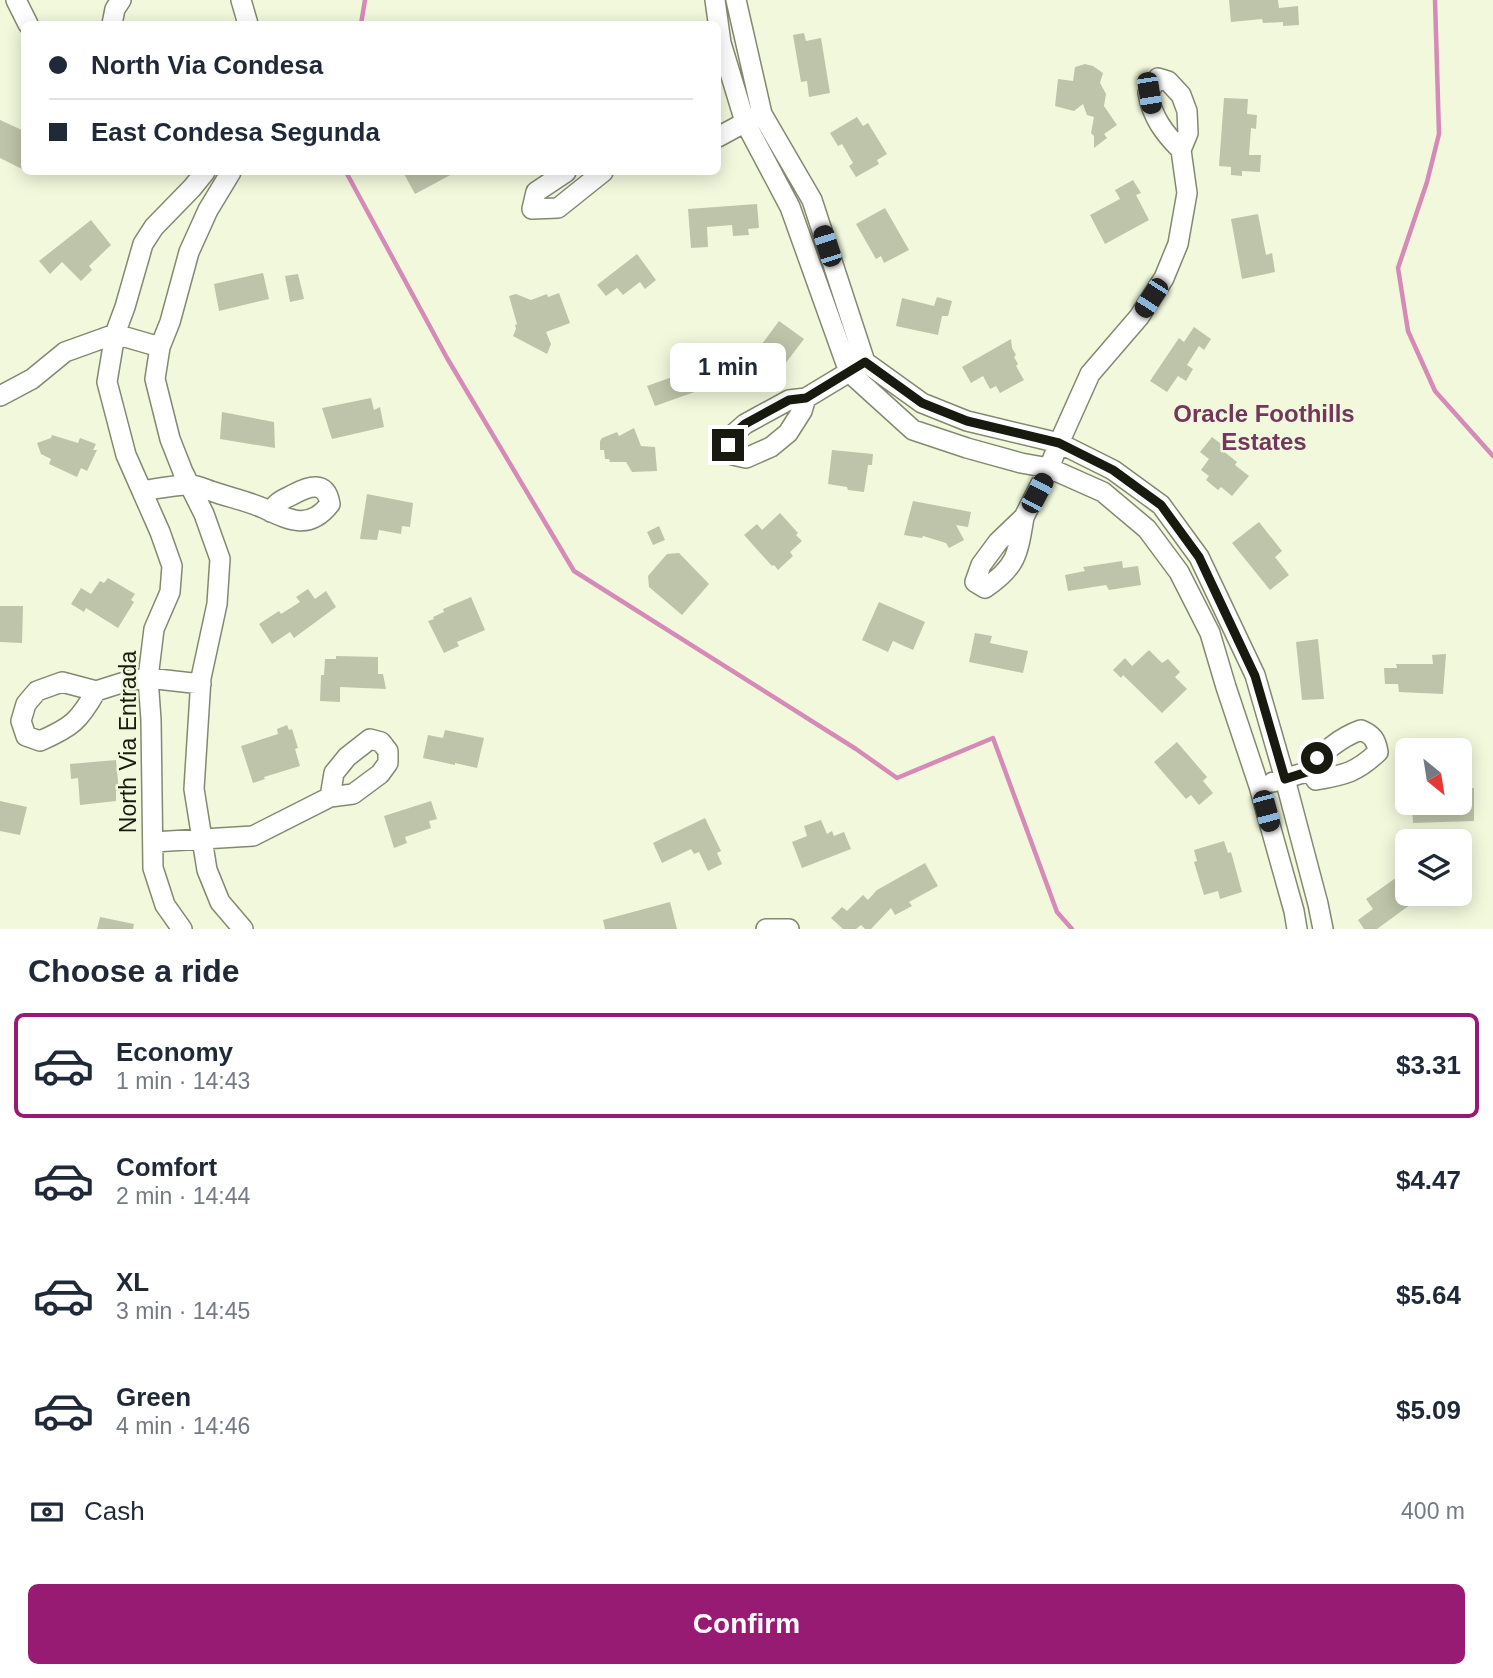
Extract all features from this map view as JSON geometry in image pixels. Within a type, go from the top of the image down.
[{"type":"street","points":[[16,0],[26,21]]},
{"type":"street","points":[[113,21],[115,9],[121,0]]},
{"type":"street","points":[[241,0],[246,21]]},
{"type":"street","points":[[715,0],[718,21]]},
{"type":"street","points":[[736,0],[753,118]]},
{"type":"street","points":[[721,43],[753,118],[812,200],[857,367],[914,430],[967,448],[1049,468],[1103,492],[1147,529],[1179,572],[1210,633],[1259,786],[1297,929]]},
{"type":"street","points":[[721,135],[753,118]]},
{"type":"street","points":[[1024,517],[1049,468],[1090,374],[1139,317],[1169,267],[1178,244],[1187,193],[1181,150]]},
{"type":"street","name":"North Via Entrada","points":[[182,929],[165,905],[153,868],[148,678],[154,629],[170,592],[172,566],[160,531],[126,455],[107,382],[114,334],[125,307],[143,244],[154,227],[203,175]]},
{"type":"street","points":[[229,175],[208,210],[189,252],[170,322],[160,346],[155,379],[170,439],[204,514],[220,559],[217,604],[201,684],[194,789],[206,870],[220,902],[235,926]]},
{"type":"street","points":[[562,175],[536,192],[532,209],[558,208],[593,175]]},
{"type":"street","points":[[0,396],[32,379],[65,352],[114,334],[160,346]]},
{"type":"street","points":[[806,398],[857,367]]},
{"type":"street","points":[[857,367],[922,403],[967,421],[1059,443],[1113,470],[1161,505],[1199,557],[1255,676],[1285,779],[1323,929]]},
{"type":"street","points":[[142,491],[191,485],[271,512]]},
{"type":"street","points":[[96,691],[131,680],[148,678],[201,684]]},
{"type":"street","points":[[1259,786],[1310,771]]},
{"type":"street","points":[[153,842],[253,836],[330,797]]},
{"type":"street","points":[[766,929],[789,929]]},
{"type":"building","points":[[1229,0],[1278,0],[1279,8],[1298,6],[1299,25],[1283,26],[1283,22],[1263,23],[1262,19],[1231,22]]},
{"type":"building","points":[[804,33],[806,41],[821,38],[830,93],[809,97],[807,81],[801,82],[793,35]]},
{"type":"building","points":[[1085,64],[1103,73],[1100,83],[1106,94],[1104,106],[1117,125],[1104,134],[1107,138],[1094,148],[1094,136],[1091,133],[1094,117],[1087,115],[1083,104],[1074,111],[1055,106],[1058,79],[1073,81],[1075,67]]},
{"type":"building","points":[[1224,98],[1248,99],[1247,114],[1257,115],[1256,129],[1251,128],[1249,155],[1261,155],[1260,172],[1242,171],[1242,176],[1231,175],[1231,167],[1219,166]]},
{"type":"building","points":[[857,117],[863,126],[868,123],[887,154],[877,160],[879,164],[856,177],[849,166],[853,163],[842,144],[838,146],[830,133]]},
{"type":"building","points":[[0,120],[21,130],[21,168],[0,158]]},
{"type":"building","points":[[405,175],[450,175],[415,194]]},
{"type":"building","points":[[1133,180],[1141,193],[1136,195],[1149,220],[1105,244],[1090,215],[1120,199],[1115,190]]},
{"type":"building","points":[[757,204],[759,228],[748,229],[749,235],[733,236],[732,225],[707,227],[708,247],[691,248],[688,209]]},
{"type":"building","points":[[885,208],[909,250],[884,263],[881,256],[876,259],[856,224]]},
{"type":"building","points":[[1258,214],[1266,255],[1272,253],[1275,272],[1242,279],[1231,219]]},
{"type":"building","points":[[91,220],[111,245],[89,266],[92,270],[81,281],[62,262],[50,274],[39,261]]},
{"type":"building","points":[[637,254],[656,280],[645,289],[640,282],[623,295],[617,288],[606,296],[597,285]]},
{"type":"building","points":[[263,273],[269,299],[219,311],[214,284]]},
{"type":"building","points":[[298,274],[304,299],[290,302],[285,276]]},
{"type":"building","points":[[559,293],[570,323],[546,332],[551,344],[547,354],[513,336],[517,324],[509,296],[516,294],[531,300]]},
{"type":"building","points":[[937,297],[952,301],[948,316],[942,316],[938,335],[896,326],[902,298],[934,306]]},
{"type":"building","points":[[779,321],[804,339],[772,381],[741,357],[750,346],[756,352]]},
{"type":"building","points":[[1194,327],[1211,339],[1204,350],[1199,346],[1187,365],[1193,369],[1186,381],[1178,376],[1167,392],[1150,381],[1179,338],[1184,342]]},
{"type":"building","points":[[1011,339],[1018,364],[1016,366],[1024,380],[1000,393],[996,386],[990,389],[983,376],[971,383],[962,367]]},
{"type":"building","points":[[696,355],[706,388],[655,406],[647,386],[675,376],[672,363]]},
{"type":"building","points":[[371,398],[374,410],[380,407],[384,427],[332,439],[322,408]]},
{"type":"building","points":[[222,412],[274,422],[275,448],[220,439]]},
{"type":"building","points":[[634,428],[641,446],[655,447],[657,471],[632,472],[626,462],[610,462],[605,459],[604,450],[600,450],[602,438],[617,432],[619,436]]},
{"type":"building","points":[[52,435],[78,443],[80,438],[96,444],[93,450],[97,450],[87,471],[81,468],[77,477],[49,464],[51,459],[41,454],[37,443],[51,438]]},
{"type":"building","points":[[1212,437],[1225,447],[1222,450],[1237,462],[1235,465],[1249,476],[1232,496],[1221,487],[1218,490],[1206,480],[1209,476],[1201,470],[1209,459],[1200,452]]},
{"type":"building","points":[[832,450],[873,454],[872,465],[868,465],[864,492],[828,484]]},
{"type":"building","points":[[367,494],[413,503],[410,527],[402,526],[401,534],[379,530],[377,540],[360,539]]},
{"type":"building","points":[[913,501],[971,512],[968,527],[956,525],[964,540],[949,548],[946,543],[923,536],[904,535]]},
{"type":"building","points":[[780,513],[802,541],[790,552],[793,556],[778,570],[744,535],[757,524],[762,530]]},
{"type":"building","points":[[1259,522],[1282,551],[1275,557],[1289,575],[1270,590],[1232,543]]},
{"type":"building","points":[[659,526],[665,540],[653,545],[647,532]]},
{"type":"building","points":[[679,553],[709,584],[682,615],[649,587],[648,576],[667,554]]},
{"type":"building","points":[[1122,561],[1123,568],[1138,566],[1141,585],[1109,590],[1106,585],[1068,591],[1065,575],[1085,571],[1083,567]]},
{"type":"building","points":[[108,578],[135,594],[131,600],[134,602],[118,628],[86,608],[84,612],[71,604],[81,588],[91,594],[100,581],[104,583]]},
{"type":"building","points":[[308,589],[315,599],[326,591],[336,607],[294,638],[290,632],[272,644],[259,624],[300,602],[296,597]]},
{"type":"building","points":[[471,597],[485,630],[457,642],[459,646],[444,653],[428,621],[444,612],[443,609]]},
{"type":"building","points":[[879,602],[925,622],[913,650],[893,641],[888,652],[862,640]]},
{"type":"building","points":[[0,606],[23,606],[22,643],[0,642]]},
{"type":"building","points":[[975,633],[992,636],[990,643],[1028,651],[1023,673],[969,662]]},
{"type":"building","points":[[1318,639],[1324,699],[1302,700],[1296,642]]},
{"type":"building","points":[[1149,650],[1162,663],[1168,659],[1180,672],[1175,677],[1187,689],[1162,713],[1123,675],[1121,678],[1113,670],[1125,658],[1132,666]]},
{"type":"building","points":[[1446,654],[1443,694],[1399,692],[1398,684],[1385,684],[1384,668],[1397,668],[1396,664],[1433,664],[1432,655]]},
{"type":"building","points":[[336,656],[378,657],[378,674],[383,674],[386,689],[340,687],[340,702],[320,701],[325,659],[336,659]]},
{"type":"building","points":[[287,725],[289,730],[292,729],[300,766],[253,783],[241,746],[278,734],[277,729]]},
{"type":"building","points":[[445,730],[484,738],[477,768],[423,758],[428,735],[443,738]]},
{"type":"building","points":[[1177,742],[1207,777],[1203,781],[1213,793],[1199,805],[1191,795],[1186,799],[1154,762]]},
{"type":"building","points":[[116,760],[119,791],[116,791],[116,801],[80,805],[78,778],[71,779],[70,764]]},
{"type":"building","points":[[1472,788],[1474,821],[1413,823],[1413,816],[1472,816]]},
{"type":"building","points":[[0,801],[27,807],[20,835],[0,831]]},
{"type":"building","points":[[431,801],[437,819],[429,821],[431,828],[405,837],[407,843],[394,848],[384,816]]},
{"type":"building","points":[[705,818],[721,851],[717,853],[722,864],[708,871],[699,852],[694,854],[691,849],[662,863],[653,843]]},
{"type":"building","points":[[821,820],[827,834],[832,831],[834,836],[844,832],[851,849],[802,868],[792,842],[807,836],[804,826]]},
{"type":"building","points":[[1224,841],[1228,853],[1231,852],[1242,892],[1220,899],[1218,891],[1204,895],[1194,862],[1197,861],[1194,850]]},
{"type":"building","points":[[925,863],[938,886],[909,902],[912,906],[895,915],[891,908],[871,929],[865,929],[861,925],[856,929],[843,929],[831,918],[842,907],[847,911],[863,895],[868,900],[877,890]]},
{"type":"building","points":[[1395,879],[1395,906],[1409,906],[1377,929],[1364,929],[1358,920],[1373,909],[1366,899]]},
{"type":"building","points":[[670,902],[677,929],[605,929],[603,920]]},
{"type":"building","points":[[100,917],[134,924],[133,929],[97,929]]},
{"type":"waterway","points":[[362,21],[365,0]]},
{"type":"waterway","points":[[1435,0],[1439,134],[1427,182],[1398,268],[1408,331],[1435,391],[1493,456]]},
{"type":"waterway","points":[[348,175],[447,358],[574,571],[856,749],[897,778],[993,738],[1057,912],[1072,929]]},
{"type":"district","name":"Oracle Foothills Estates","points":[[1264,427]]},
{"type":"route","points":[[728,445],[729,438],[745,424],[789,400],[806,398],[865,362],[922,403],[967,421],[1059,443],[1113,470],[1161,505],[1199,557],[1255,676],[1285,779],[1310,771],[1317,758]]}]
